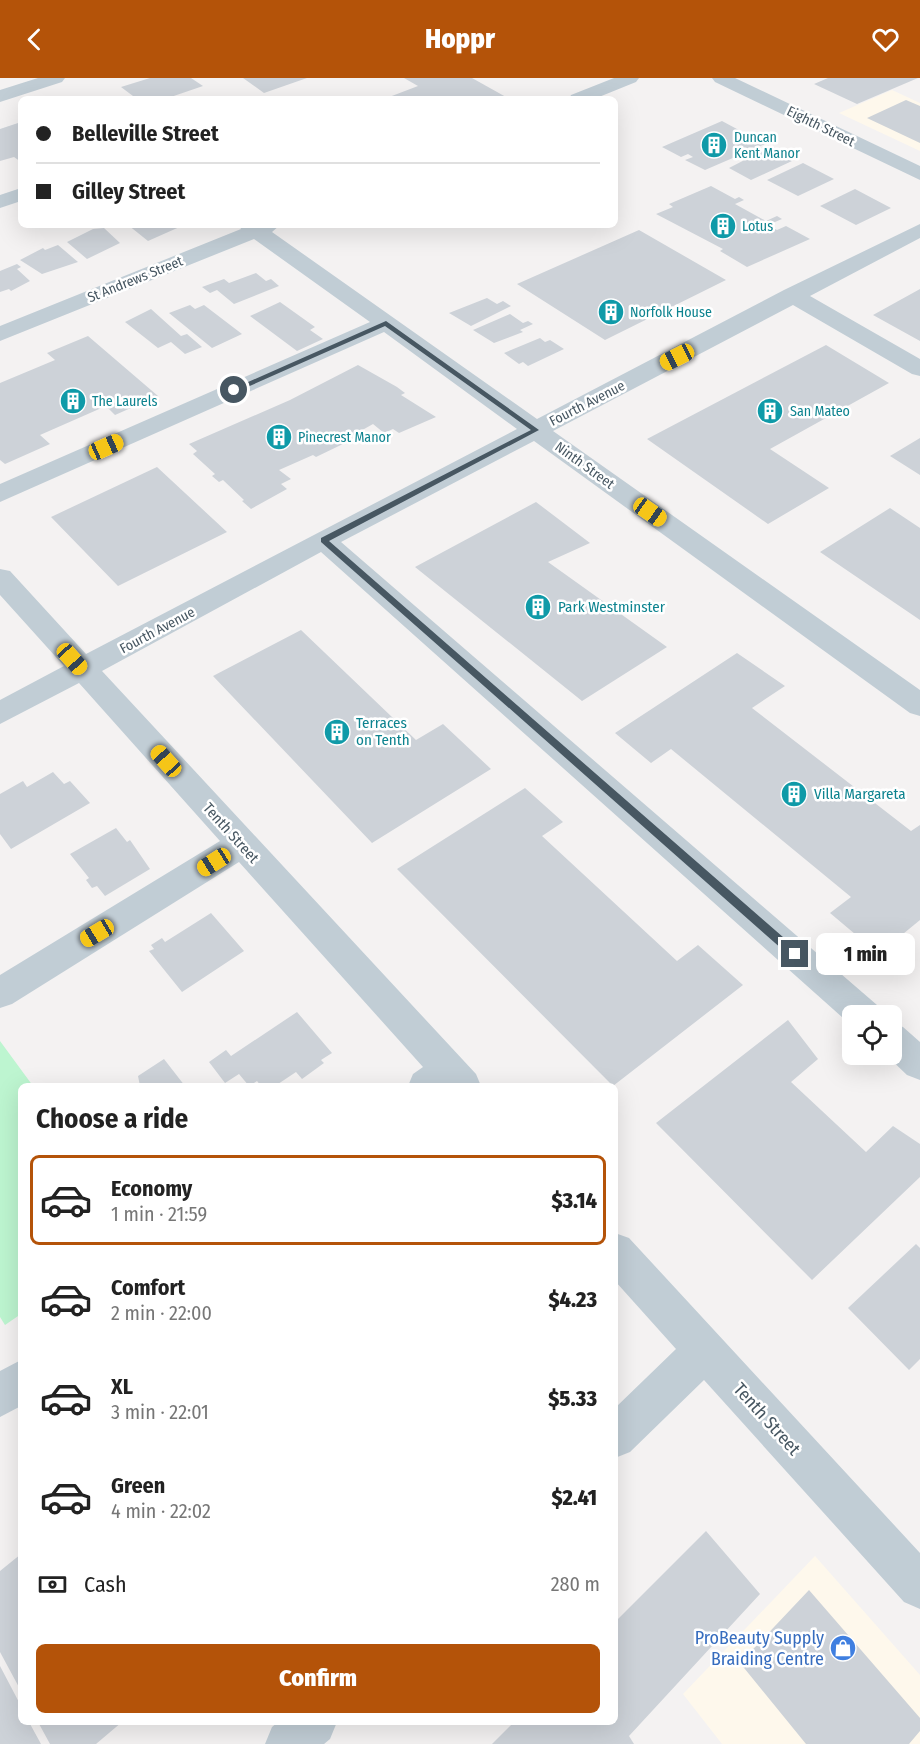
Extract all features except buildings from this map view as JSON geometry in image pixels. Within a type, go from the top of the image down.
[{"type":"street","points":[[585,96],[630,78]]},
{"type":"street","name":"Eighth Street","points":[[721,78],[920,174]]},
{"type":"street","points":[[0,96],[53,82]]},
{"type":"street","points":[[0,202],[18,195]]},
{"type":"street","name":"St Andrews Street","points":[[0,334],[256,228]]},
{"type":"street","name":"Ninth Street","points":[[259,228],[386,323],[920,705]]},
{"type":"street","name":"Fourth Avenue","points":[[0,712],[323,540],[920,230]]},
{"type":"street","points":[[792,295],[920,369]]},
{"type":"street","points":[[0,494],[386,323]]},
{"type":"street","points":[[323,540],[852,1005]]},
{"type":"street","name":"Tenth Street","points":[[0,578],[242,844],[446,1081]]},
{"type":"street","points":[[0,993],[242,844]]},
{"type":"street","points":[[902,1048],[920,1064]]},
{"type":"street","name":"Tenth Street","points":[[618,1255],[920,1586]]},
{"type":"street","points":[[618,1434],[705,1350]]},
{"type":"street","points":[[0,1396],[18,1383]]},
{"type":"street","points":[[289,1744],[310,1725]]},
{"type":"shaded area","points":[[892,90],[920,103],[920,151],[839,113]]},
{"type":"shaded area","points":[[815,1556],[920,1675],[920,1744],[722,1744],[683,1694]]},
{"type":"green space","points":[[0,1041],[31,1083],[18,1083],[18,1316],[5,1325],[0,1317]]},
{"type":"place","name":"Duncan Kent Manor","points":[[714,145]]},
{"type":"place","name":"Lotus","points":[[723,226]]},
{"type":"place","name":"Norfolk House","points":[[611,312]]},
{"type":"place","name":"The Laurels","points":[[73,401]]},
{"type":"place","name":"San Mateo","points":[[770,411]]},
{"type":"place","name":"Pinecrest Manor","points":[[279,437]]},
{"type":"place","name":"Park Westminster","points":[[538,607]]},
{"type":"place","name":"Terraces on Tenth","points":[[337,732]]},
{"type":"place","name":"Villa Margareta","points":[[794,794]]},
{"type":"place","name":"ProBeauty Supply Braiding Centre","points":[[843,1648]]},
{"type":"route","points":[[234,390],[386,323],[536,430],[323,540],[795,954]]}]
